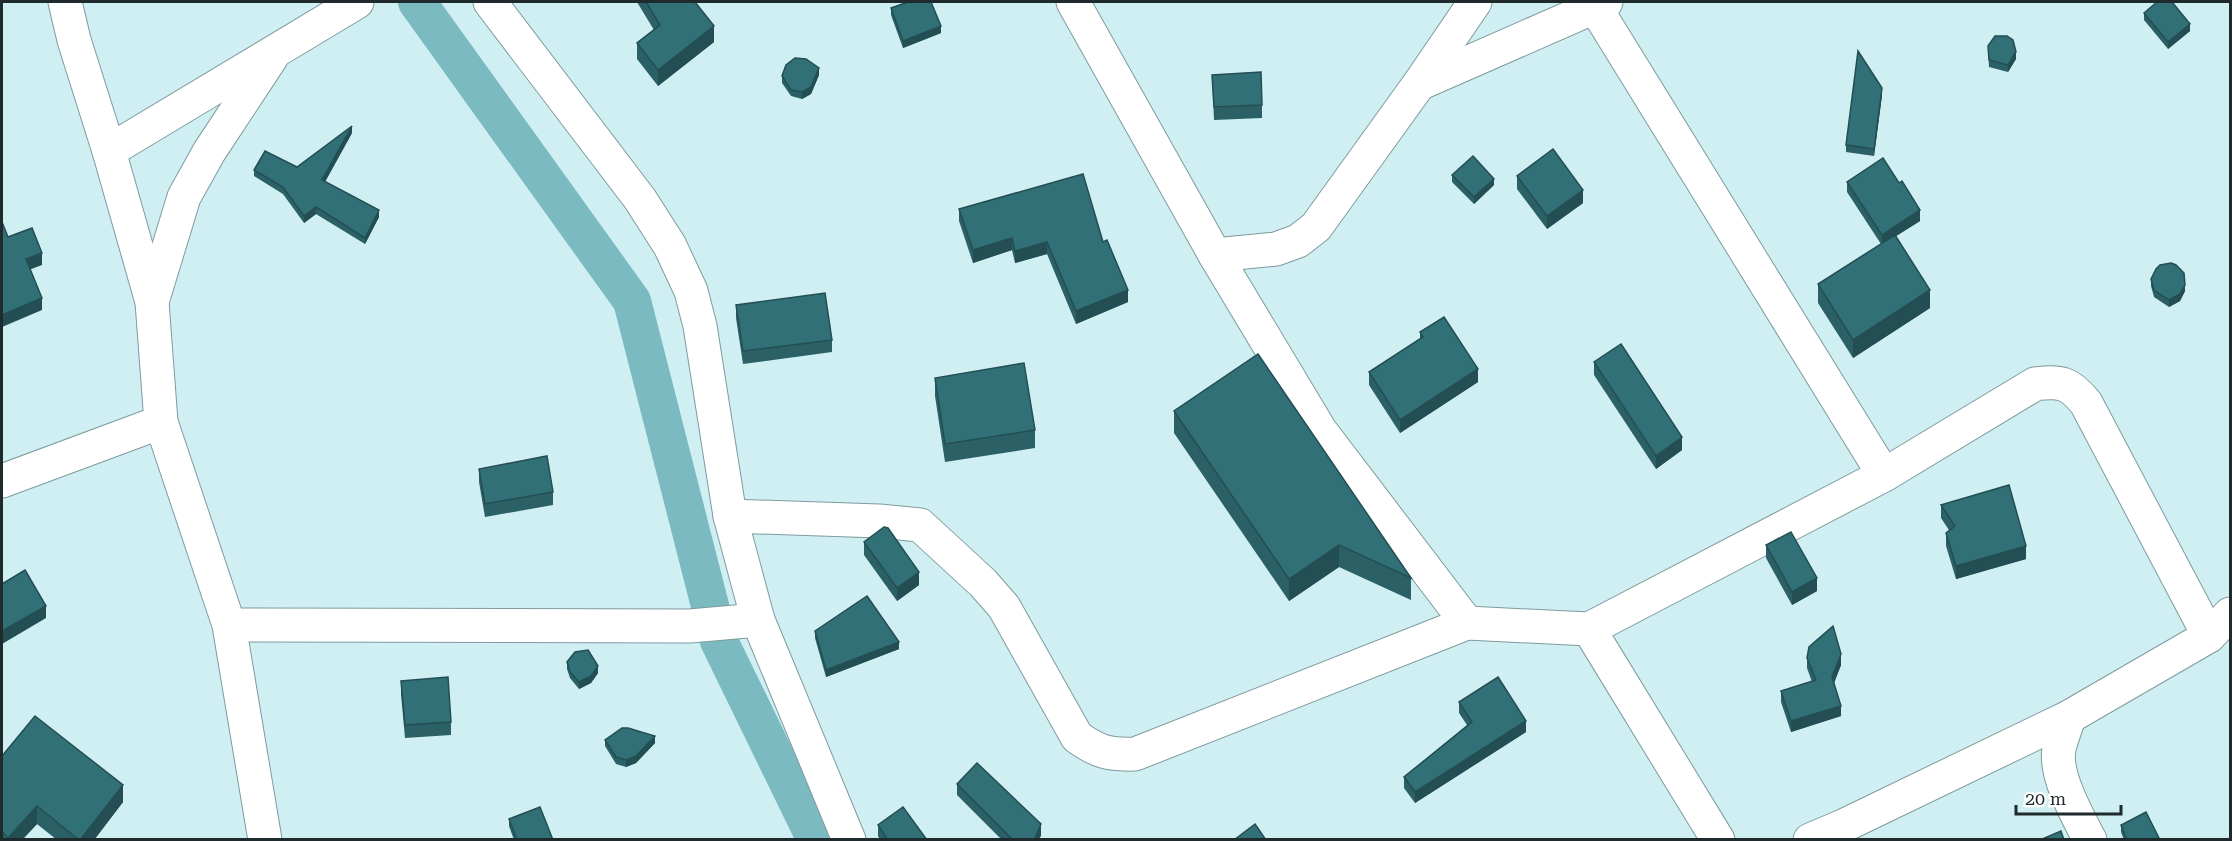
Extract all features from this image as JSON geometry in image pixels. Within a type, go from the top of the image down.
[{"type":"street","points":[[65,2],[74,40],[109,151],[152,302],[161,422],[229,626],[265,840]]},
{"type":"street","points":[[109,151],[357,2]]},
{"type":"street","points":[[490,2],[640,199],[670,246],[691,291],[700,326],[730,516],[758,620],[849,840]]},
{"type":"street","points":[[1073,2],[1215,255],[1320,430],[1467,623]]},
{"type":"street","points":[[1215,255],[1276,249],[1298,241],[1316,227],[1475,2]]},
{"type":"street","points":[[1419,84],[1600,4],[1884,475]]},
{"type":"street","points":[[152,302],[184,197],[209,152],[275,52]]},
{"type":"street","points":[[730,516],[879,520],[920,525],[983,583],[1004,607],[1077,737],[1092,748],[1112,755],[1135,754],[1467,623],[1589,629],[1884,475],[2035,384],[2064,383],[2076,391],[2086,403],[2220,625],[2069,717],[1810,840]]},
{"type":"street","points":[[2,481],[161,422]]},
{"type":"street","points":[[229,626],[690,626],[758,620]]},
{"type":"street","points":[[1589,629],[1718,840]]},
{"type":"street","points":[[2069,717],[2058,752],[2061,776],[2071,804],[2090,840]]},
{"type":"building","points":[[646,2],[695,2],[714,26],[658,70],[637,43],[660,25]]},
{"type":"building","points":[[908,2],[931,2],[941,26],[903,41],[891,8]]},
{"type":"building","points":[[2157,2],[2172,2],[2190,24],[2168,42],[2144,13]]},
{"type":"building","points":[[1995,36],[2007,36],[2013,40],[2016,52],[2008,65],[1989,60],[1988,46]]},
{"type":"building","points":[[1858,51],[1882,88],[1874,149],[1846,145]]},
{"type":"building","points":[[795,58],[806,59],[819,68],[811,87],[802,92],[791,90],[782,76],[786,65]]},
{"type":"building","points":[[1261,72],[1262,105],[1214,107],[1212,75]]},
{"type":"building","points":[[352,126],[322,180],[379,210],[365,238],[316,207],[304,216],[283,187],[254,170],[265,151],[297,167]]},
{"type":"building","points":[[1553,149],[1583,190],[1547,216],[1517,176]]},
{"type":"building","points":[[1473,156],[1494,179],[1474,197],[1452,175]]},
{"type":"building","points":[[1883,158],[1899,183],[1902,181],[1920,210],[1882,235],[1847,182]]},
{"type":"building","points":[[1083,174],[1103,242],[1107,240],[1128,290],[1076,311],[1047,242],[1015,251],[1012,238],[973,250],[959,209]]},
{"type":"building","points":[[2,222],[8,237],[32,228],[42,253],[26,259],[42,298],[2,315]]},
{"type":"building","points":[[1895,235],[1930,290],[1853,340],[1818,284]]},
{"type":"building","points":[[2171,263],[2184,273],[2185,285],[2180,294],[2169,300],[2154,290],[2151,279],[2160,265]]},
{"type":"building","points":[[825,293],[832,340],[743,351],[736,305]]},
{"type":"building","points":[[1444,317],[1478,369],[1400,420],[1369,372],[1423,337],[1420,332]]},
{"type":"building","points":[[1621,344],[1682,437],[1656,456],[1594,362]]},
{"type":"building","points":[[1258,354],[1411,578],[1339,545],[1289,579],[1174,411]]},
{"type":"building","points":[[1024,363],[1035,430],[945,444],[935,378]]},
{"type":"building","points":[[547,456],[553,492],[485,504],[479,469]]},
{"type":"building","points":[[2009,485],[2026,546],[1956,566],[1946,533],[1955,526],[1941,505]]},
{"type":"building","points":[[884,527],[888,528],[919,572],[897,588],[864,542]]},
{"type":"building","points":[[1791,532],[1817,578],[1792,592],[1766,545]]},
{"type":"building","points":[[25,570],[46,606],[2,631],[2,584]]},
{"type":"building","points":[[867,596],[899,642],[826,670],[815,631]]},
{"type":"building","points":[[1833,626],[1841,654],[1832,677],[1841,706],[1791,721],[1781,691],[1816,680],[1807,658],[1809,647]]},
{"type":"building","points":[[588,650],[598,666],[591,676],[579,682],[570,672],[567,662],[575,652]]},
{"type":"building","points":[[448,677],[451,722],[405,725],[401,681]]},
{"type":"building","points":[[1498,677],[1526,721],[1415,792],[1404,777],[1472,722],[1459,702]]},
{"type":"building","points":[[35,716],[123,785],[80,840],[37,806],[8,838],[2,832],[2,756]]},
{"type":"building","points":[[622,728],[655,736],[636,756],[626,760],[616,757],[605,740]]},
{"type":"building","points":[[977,763],[1041,824],[1034,840],[1013,840],[957,784]]},
{"type":"building","points":[[540,807],[553,840],[517,840],[509,819]]},
{"type":"building","points":[[903,807],[927,840],[888,840],[878,825]]},
{"type":"building","points":[[2146,812],[2160,840],[2127,840],[2121,825]]},
{"type":"building","points":[[1255,824],[1266,840],[1234,840]]},
{"type":"building","points":[[2061,831],[2064,840],[2040,840]]},
{"type":"waterway","points":[[417,2],[632,301],[719,641],[816,840]]}]
